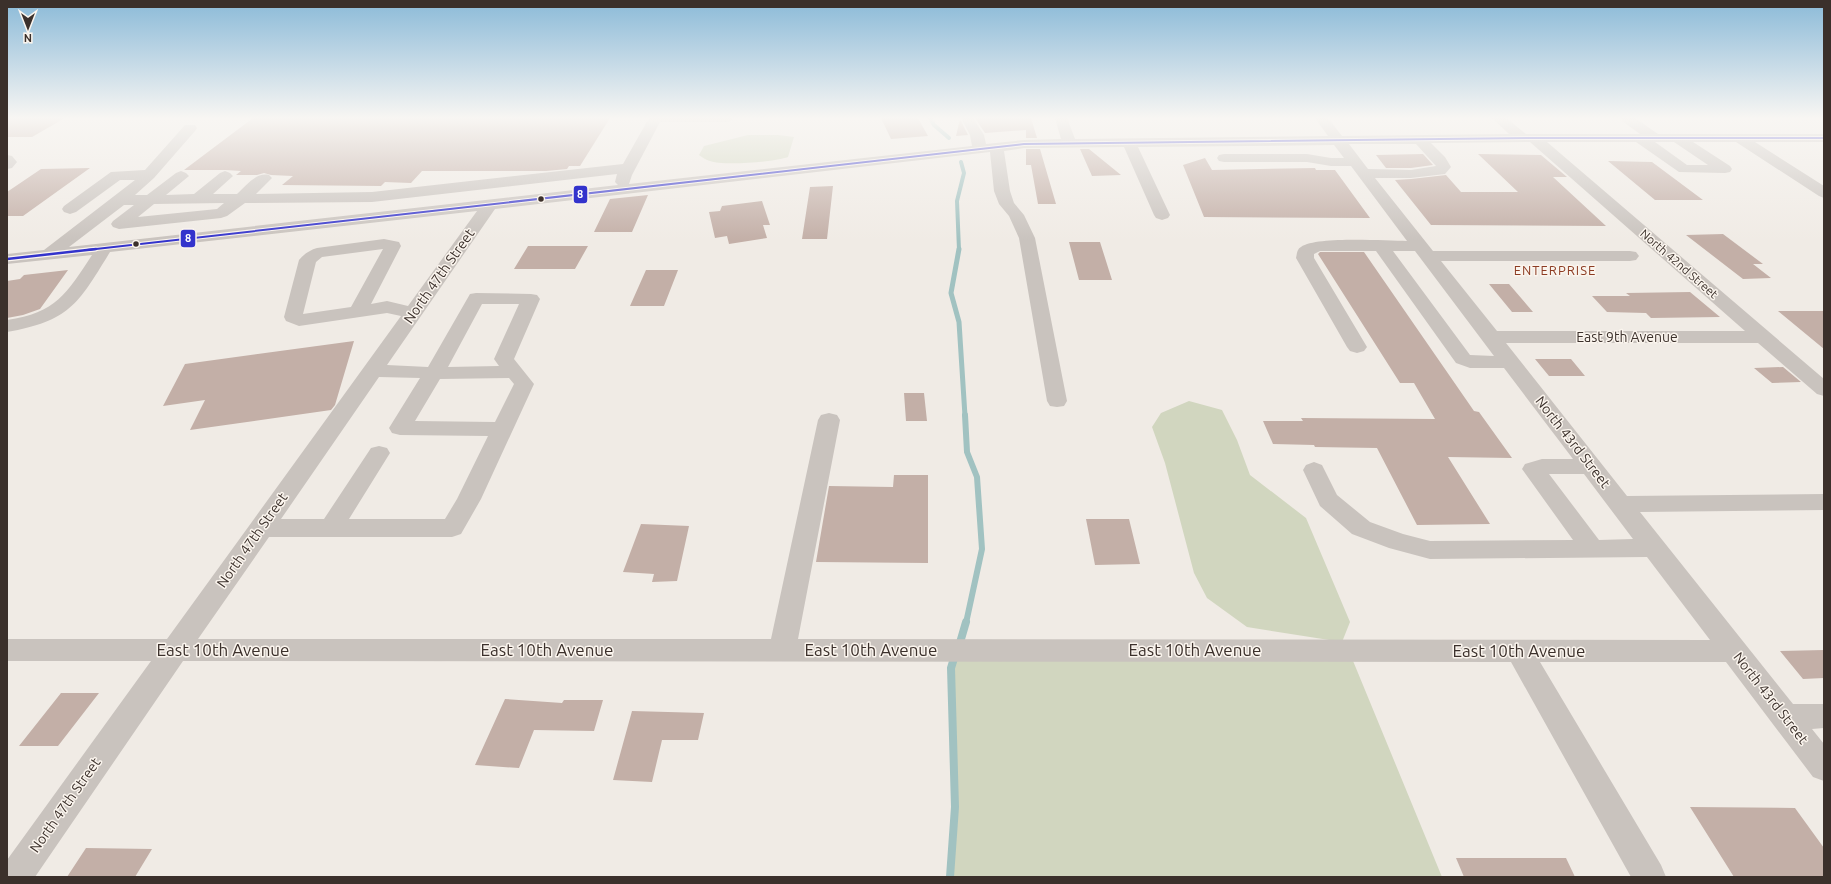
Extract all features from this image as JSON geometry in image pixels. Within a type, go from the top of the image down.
[{"type":"street","points":[[49,254],[120,200],[149,175],[163,159]]},
{"type":"street","points":[[622,189],[624,175],[633,159]]},
{"type":"street","points":[[7,275],[14,258],[888,159]]},
{"type":"street","points":[[992,159],[1007,204],[1016,215],[1027,238],[1057,401]]},
{"type":"street","points":[[1137,159],[1162,215]]},
{"type":"street","points":[[1315,159],[1411,174],[1440,171],[1444,167],[1439,159]]},
{"type":"street","name":"North 43rd Street","points":[[1354,159],[1824,767]]},
{"type":"street","name":"North 42nd Street","points":[[1553,159],[1824,390]]},
{"type":"street","points":[[1670,159],[1684,169],[1725,169],[1710,159]]},
{"type":"street","points":[[1769,159],[1824,193]]},
{"type":"street","points":[[120,200],[389,196],[628,168]]},
{"type":"street","points":[[70,209],[116,175],[149,175]]},
{"type":"street","points":[[181,176],[119,224],[222,213],[241,199],[264,178]]},
{"type":"street","points":[[198,199],[225,176]]},
{"type":"street","points":[[147,221],[170,199]]},
{"type":"street","name":"North 47th Street","points":[[15,877],[490,204]]},
{"type":"street","points":[[356,312],[393,246],[384,244],[318,253],[308,260],[292,318],[299,320],[356,312],[386,307],[412,313]]},
{"type":"street","points":[[1357,347],[1305,258],[1306,251],[1317,246],[1381,246],[1425,251],[1630,256]]},
{"type":"street","points":[[1381,246],[1463,359],[1470,362],[1511,362]]},
{"type":"street","points":[[7,326],[35,321],[58,311],[66,305],[106,247]]},
{"type":"street","points":[[260,528],[452,528],[469,499],[524,384],[504,359],[531,299],[476,298],[434,373],[400,428],[502,429]]},
{"type":"street","name":"East 9th Avenue","points":[[1492,337],[1762,337]]},
{"type":"street","points":[[372,371],[434,373],[514,372]]},
{"type":"street","points":[[782,650],[829,420]]},
{"type":"street","points":[[331,528],[379,453]]},
{"type":"street","points":[[1592,467],[1542,466],[1533,469],[1593,549]]},
{"type":"street","points":[[1314,470],[1328,500],[1361,528],[1398,542],[1430,550],[1655,548]]},
{"type":"street","points":[[1621,504],[1824,502]]},
{"type":"street","name":"East 10th Avenue","points":[[7,650],[1734,651]]},
{"type":"street","points":[[1519,651],[1649,877]]},
{"type":"street","points":[[1785,717],[1824,716]]},
{"type":"green space","points":[[707,159],[779,159],[749,163],[710,161]]},
{"type":"green space","points":[[1189,401],[1222,410],[1237,440],[1250,475],[1306,518],[1350,622],[1342,642],[1247,627],[1207,598],[1194,573],[1165,463],[1152,427],[1161,413]]},
{"type":"green space","points":[[1351,656],[1442,877],[950,877],[955,807],[951,668],[954,657]]},
{"type":"building","points":[[198,159],[584,159],[580,166],[569,166],[567,169],[546,171],[422,171],[411,183],[385,182],[381,186],[282,185],[293,176],[271,175],[264,173],[257,175],[236,175],[241,171],[226,170],[184,170]]},
{"type":"building","points":[[1026,159],[1043,159],[1056,204],[1038,204],[1031,165],[1026,165]]},
{"type":"building","points":[[1085,159],[1102,159],[1121,175],[1092,176]]},
{"type":"building","points":[[1206,159],[1212,170],[1315,168],[1316,170],[1335,170],[1370,218],[1204,217],[1183,165]]},
{"type":"building","points":[[1379,159],[1428,159],[1433,165],[1411,168],[1386,168]]},
{"type":"building","points":[[1484,159],[1546,159],[1567,177],[1553,177],[1606,226],[1431,225],[1395,180],[1446,175],[1461,192],[1518,192]]},
{"type":"building","points":[[1608,161],[1652,162],[1703,200],[1655,200]]},
{"type":"building","points":[[90,168],[23,216],[7,216],[7,192],[41,169]]},
{"type":"building","points":[[833,186],[827,239],[802,239],[810,187]]},
{"type":"building","points":[[648,195],[632,232],[594,232],[610,199]]},
{"type":"building","points":[[762,201],[770,225],[763,225],[767,238],[729,244],[727,236],[715,238],[709,212],[720,211],[722,206]]},
{"type":"building","points":[[1723,234],[1763,264],[1753,264],[1771,278],[1743,279],[1686,235]]},
{"type":"building","points":[[1069,242],[1100,242],[1112,280],[1079,280]]},
{"type":"building","points":[[528,246],[588,246],[575,269],[514,269]]},
{"type":"building","points":[[1320,252],[1364,252],[1474,411],[1479,412],[1512,458],[1448,457],[1490,524],[1417,525],[1377,448],[1315,447],[1314,445],[1273,444],[1263,421],[1303,421],[1301,418],[1435,419],[1414,383],[1400,383],[1318,254]]},
{"type":"building","points":[[68,270],[40,309],[23,315],[7,318],[7,281],[20,279],[24,275]]},
{"type":"building","points":[[646,270],[678,270],[664,306],[630,306]]},
{"type":"building","points":[[1489,284],[1509,284],[1533,312],[1512,312]]},
{"type":"building","points":[[1690,292],[1720,317],[1651,318],[1646,313],[1607,312],[1592,296],[1630,296],[1626,293]]},
{"type":"building","points":[[1778,311],[1824,311],[1824,349]]},
{"type":"building","points":[[354,341],[335,405],[331,410],[190,430],[205,400],[163,406],[185,364]]},
{"type":"building","points":[[1535,359],[1571,359],[1585,376],[1549,376]]},
{"type":"building","points":[[1783,367],[1801,382],[1772,383],[1754,368]]},
{"type":"building","points":[[904,393],[924,393],[927,421],[906,421]]},
{"type":"building","points":[[894,475],[928,475],[928,563],[816,562],[829,486],[893,487]]},
{"type":"building","points":[[1086,519],[1129,519],[1140,564],[1095,565]]},
{"type":"building","points":[[641,524],[689,526],[677,581],[652,582],[654,574],[623,572]]},
{"type":"building","points":[[1824,650],[1824,678],[1803,679],[1780,651]]},
{"type":"building","points":[[61,693],[99,693],[58,746],[19,746]]},
{"type":"building","points":[[505,699],[562,703],[564,700],[603,700],[594,731],[534,730],[519,768],[475,765]]},
{"type":"building","points":[[632,711],[704,713],[698,740],[662,740],[652,782],[613,780]]},
{"type":"building","points":[[1690,807],[1795,808],[1824,848],[1824,877],[1734,877]]},
{"type":"building","points":[[86,848],[152,849],[135,877],[67,877]]},
{"type":"building","points":[[1456,858],[1566,858],[1575,877],[1464,877]]},
{"type":"waterway","points":[[959,249],[957,201],[964,173],[961,162]]},
{"type":"waterway","points":[[959,249],[951,293],[959,322],[965,416]]},
{"type":"waterway","points":[[965,415],[967,452],[977,477],[982,549],[966,623]]},
{"type":"waterway","points":[[959,646],[966,622]]},
{"type":"waterway","points":[[950,877],[955,807],[951,668],[955,655]]},
{"type":"transit line","name":"8","points":[[7,259],[889,159]]},
{"type":"district","name":"ENTERPRISE","points":[[1555,270]]}]
